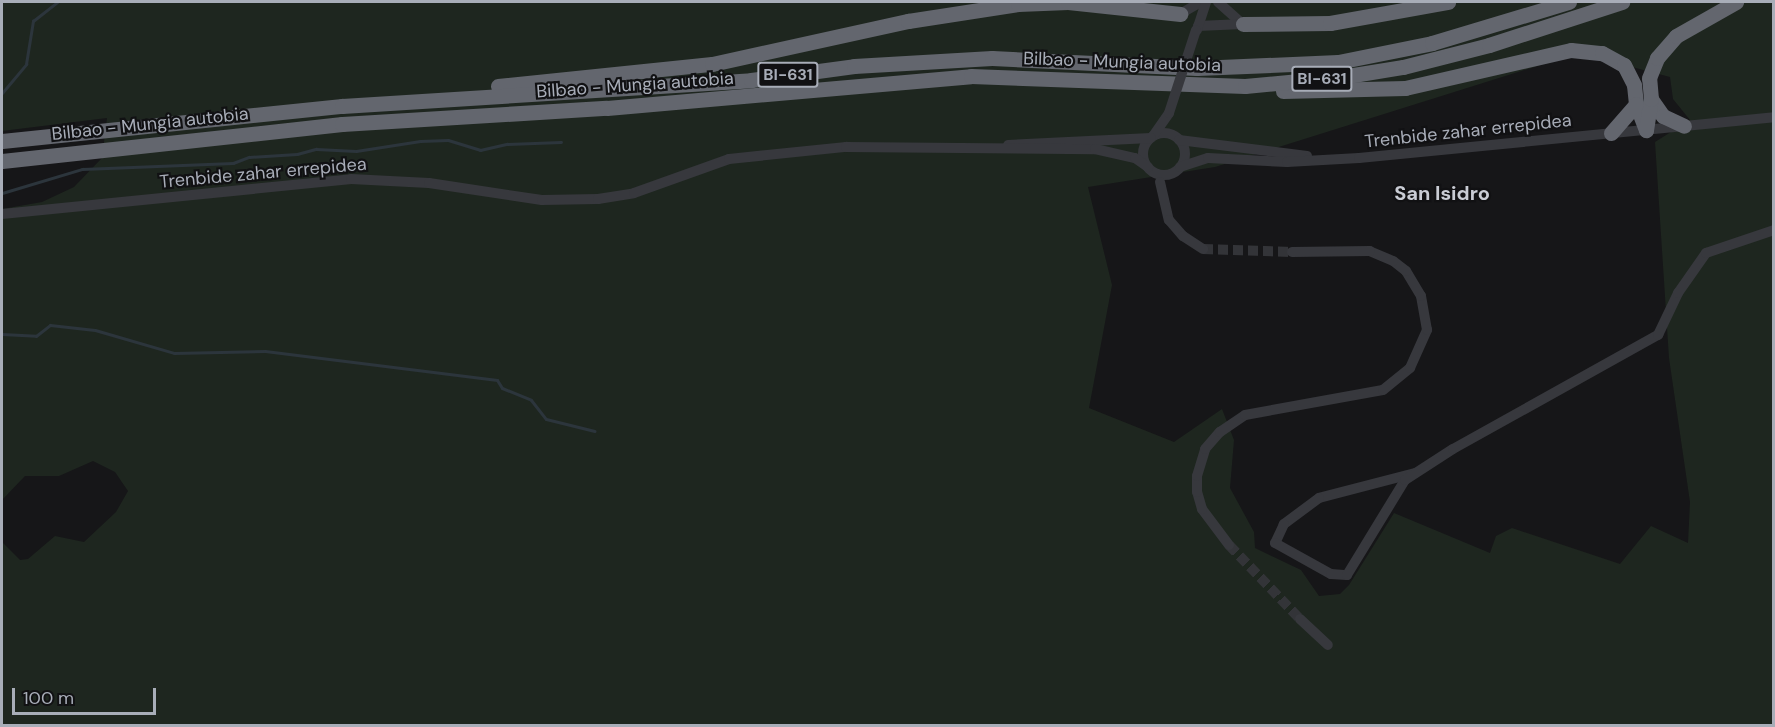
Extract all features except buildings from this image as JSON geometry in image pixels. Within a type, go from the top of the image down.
[{"type":"highway","points":[[414,102],[440,92],[712,64],[908,21],[1018,4],[1068,2],[1180,14]]},
{"type":"highway","points":[[1243,24],[1330,23],[1448,2]]},
{"type":"highway","name":"Bilbao - Mungia autobia","points":[[2,141],[414,102],[661,87],[854,66],[992,58],[1197,68],[1326,63],[1432,43],[1569,2]]},
{"type":"highway","name":"Bilbao - Mungia autobia","points":[[2,161],[342,124],[629,106],[971,76],[1245,86],[1403,67],[1488,45],[1622,2]]},
{"type":"highway","points":[[1646,130],[1651,99],[1649,78],[1657,58],[1676,36],[1736,2]]},
{"type":"highway","points":[[1245,86],[1267,91],[1315,92],[1405,88],[1571,50],[1602,53],[1624,65],[1634,85],[1636,104],[1646,130]]},
{"type":"highway","points":[[1651,99],[1663,116],[1684,126]]},
{"type":"highway","points":[[1611,133],[1636,104]]},
{"type":"street","points":[[1201,2],[1180,14],[1197,28],[1243,24]]},
{"type":"street","points":[[1169,113],[1185,156],[1180,167],[1161,175],[1148,167],[1143,152],[1169,113],[1206,2]]},
{"type":"street","points":[[1218,2],[1243,24]]},
{"type":"street","points":[[1684,126],[1773,117]]},
{"type":"street","name":"Trenbide zahar errepidea","points":[[1180,167],[1208,158],[1287,162],[1328,160],[1684,126]]},
{"type":"street","points":[[1152,137],[1177,138]]},
{"type":"street","name":"Trenbide zahar errepidea","points":[[987,148],[1024,142],[1152,137]]},
{"type":"street","name":"Trenbide zahar errepidea","points":[[1177,138],[1328,160]]},
{"type":"street","name":"Trenbide zahar errepidea","points":[[2,214],[351,179],[429,183],[543,200],[598,200],[634,193],[729,159],[769,153],[846,147],[1115,151],[1148,167]]},
{"type":"street","points":[[1160,182],[1169,220],[1183,236],[1203,249]]},
{"type":"street","points":[[1415,473],[1319,498],[1284,524],[1275,543],[1331,574],[1347,575],[1405,480],[1658,335],[1678,293],[1706,253],[1773,230]]},
{"type":"street","points":[[1229,545],[1202,509],[1197,492],[1197,476],[1205,449],[1220,432],[1245,416],[1383,390],[1410,368],[1427,330],[1425,309],[1415,283],[1406,272],[1381,255],[1370,251],[1292,252]]},
{"type":"street","points":[[1299,619],[1328,645]]},
{"type":"shaded area","points":[[2,2],[1773,2],[1773,725],[2,725],[2,542],[20,560],[28,559],[55,536],[84,542],[116,512],[128,491],[115,472],[93,461],[59,476],[25,476],[2,500],[2,209],[42,202],[74,187],[102,158],[107,118],[2,131]],"holes":[[[1579,53],[1670,77],[1673,99],[1690,120],[1655,142],[1669,358],[1690,502],[1688,543],[1651,526],[1620,564],[1512,528],[1496,536],[1490,553],[1394,513],[1349,585],[1340,594],[1319,596],[1301,570],[1255,548],[1254,532],[1230,488],[1234,440],[1222,409],[1174,442],[1089,408],[1112,285],[1088,187],[1215,167]]]},
{"type":"waterway","points":[[2,93],[26,64],[33,21],[57,2]]},
{"type":"waterway","points":[[2,193],[82,169],[233,163],[249,157],[297,154],[316,149],[356,151],[420,141],[448,140],[480,150],[507,144],[561,142]]},
{"type":"waterway","points":[[2,334],[36,336],[50,325],[95,330],[174,353],[265,351],[497,380],[502,388],[531,400],[546,419],[595,431]]},
{"type":"tunnel","points":[[1203,249],[1292,252]]},
{"type":"tunnel","points":[[1229,545],[1300,619]]},
{"type":"district","name":"San Isidro","points":[[1442,193]]}]
